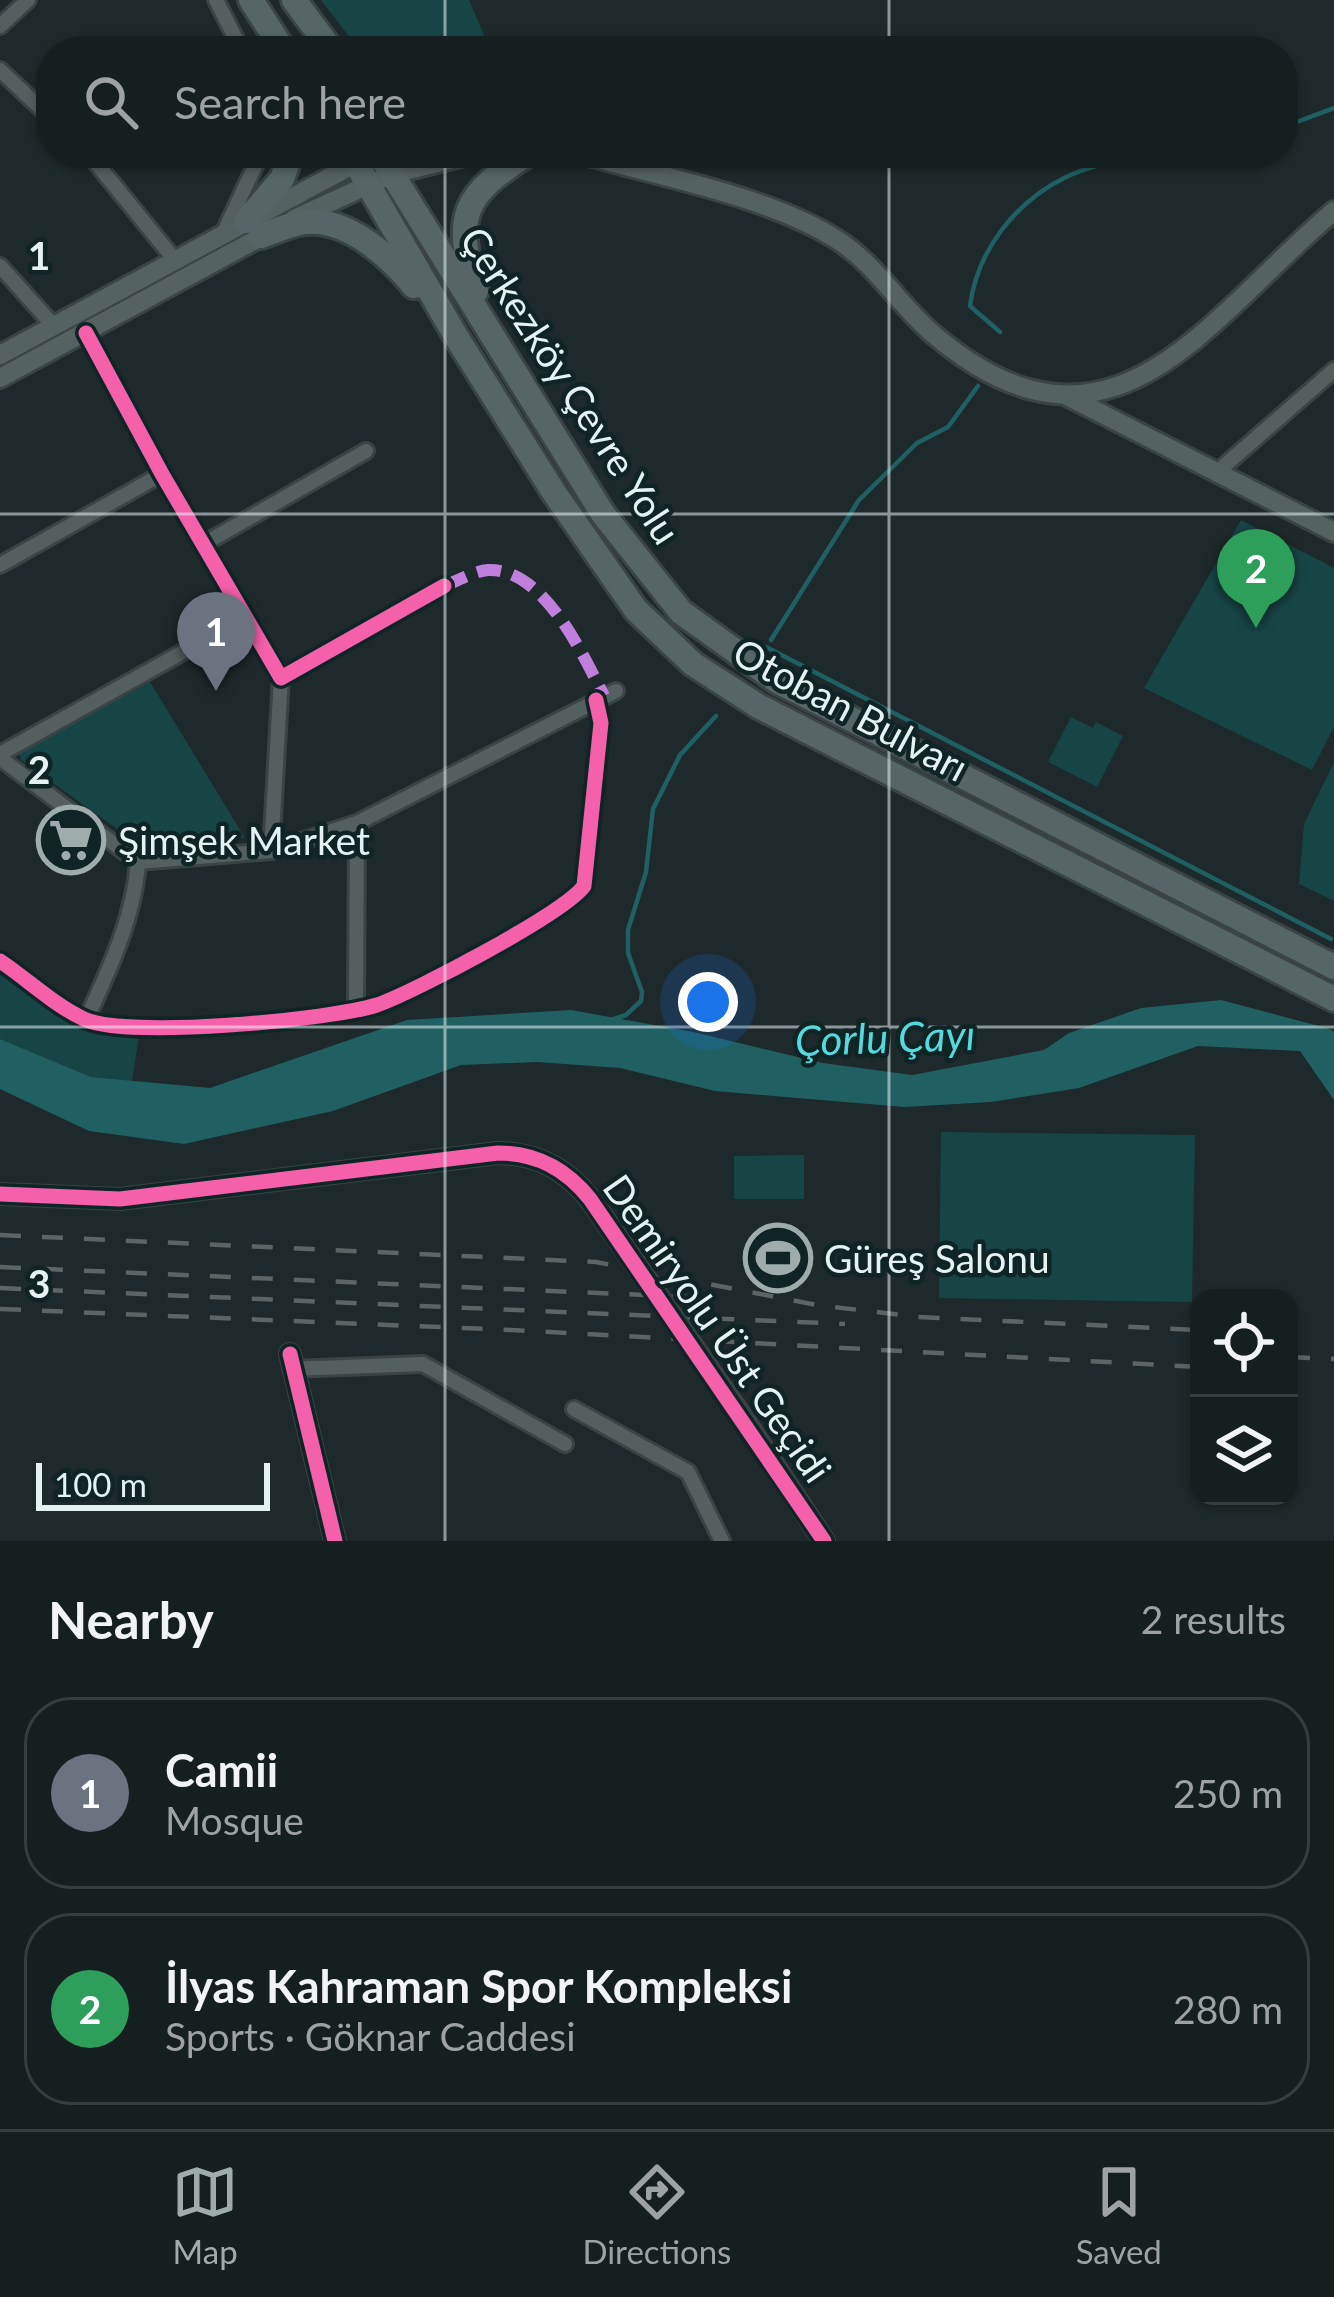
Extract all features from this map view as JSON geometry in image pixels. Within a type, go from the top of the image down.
[{"type":"highway","points":[[250,0],[266,36]]},
{"type":"highway","points":[[250,0],[274,36]]},
{"type":"highway","points":[[290,0],[309,36]]},
{"type":"highway","points":[[290,0],[320,36]]},
{"type":"highway","points":[[244,229],[286,168]]},
{"type":"highway","name":"Otoban Bulvarı","points":[[378,168],[458,338],[553,491],[635,610],[693,664],[758,706],[1334,999]]},
{"type":"highway","name":"Çerkezköy Çevre Yolu","points":[[380,168],[484,316],[603,514],[681,611],[777,681],[1334,968]]},
{"type":"highway","points":[[484,316],[465,254],[465,222],[476,190],[508,168]]},
{"type":"highway","points":[[244,229],[303,222],[338,227],[376,247],[458,338]]},
{"type":"main road","points":[[0,355],[175,259],[366,168]]},
{"type":"main road","points":[[630,168],[766,207],[837,239],[933,334],[996,375],[1067,396],[1334,532]]},
{"type":"main road","points":[[1067,396],[1123,387],[1187,350],[1334,212]]},
{"type":"main road","points":[[0,378],[86,334],[244,229]]},
{"type":"main road","name":"Demiryolu Üst Geçidi","points":[[0,1194],[120,1199],[499,1153],[547,1162],[578,1183],[590,1199],[824,1541]]},
{"type":"main road","points":[[290,1361],[334,1541]]},
{"type":"street","points":[[0,26],[28,0]]},
{"type":"street","points":[[216,0],[234,36]]},
{"type":"street","points":[[0,70],[36,104]]},
{"type":"street","points":[[100,168],[175,259]]},
{"type":"street","points":[[244,229],[258,168]]},
{"type":"street","points":[[0,266],[52,324]]},
{"type":"street","points":[[86,334],[281,678],[271,851]]},
{"type":"street","points":[[1216,473],[1334,370]]},
{"type":"street","points":[[202,545],[366,451]]},
{"type":"street","points":[[0,566],[162,474]]},
{"type":"street","points":[[281,678],[444,586]]},
{"type":"street","points":[[244,619],[0,756],[138,862],[271,851],[357,823],[616,692]]},
{"type":"street","points":[[0,961],[86,1020],[142,1028],[379,1004],[574,900],[584,886],[601,723],[596,700]]},
{"type":"street","points":[[356,1009],[357,823]]},
{"type":"street","points":[[86,1020],[111,964],[136,888],[138,862]]},
{"type":"street","points":[[290,1361],[423,1364],[565,1444]]},
{"type":"street","points":[[574,1409],[688,1472],[722,1541]]},
{"type":"shaded area","points":[[321,0],[469,0],[485,36],[349,36]]},
{"type":"shaded area","points":[[1241,520],[1334,568],[1334,727],[1312,770],[1144,688]]},
{"type":"shaded area","points":[[150,682],[245,838],[138,844],[21,760],[19,753]]},
{"type":"shaded area","points":[[1071,717],[1093,728],[1096,722],[1123,736],[1097,787],[1048,762]]},
{"type":"shaded area","points":[[1334,762],[1334,901],[1299,884],[1304,824]]},
{"type":"shaded area","points":[[0,974],[90,1026],[139,1036],[132,1081],[91,1077],[0,1039]]},
{"type":"shaded area","points":[[1221,1000],[1334,1032],[1334,1100],[1300,1051],[1198,1046],[1079,1088],[991,1102],[904,1107],[715,1091],[620,1068],[537,1062],[461,1065],[333,1111],[184,1144],[89,1131],[0,1089],[0,1039],[91,1077],[210,1088],[407,1020],[571,1010],[823,1063],[912,1075],[1044,1050],[1069,1033],[1141,1008]]},
{"type":"shaded area","points":[[941,1132],[1195,1135],[1190,1302],[939,1298]]},
{"type":"shaded area","points":[[804,1155],[804,1199],[734,1199],[734,1156]]},
{"type":"waterway","points":[[1298,121],[1334,108]]},
{"type":"waterway","points":[[1000,332],[970,306],[990,248],[1030,200],[1066,177],[1093,168]]},
{"type":"waterway","points":[[771,640],[859,500],[917,443],[948,427],[978,386]]},
{"type":"waterway","points":[[766,647],[1331,939]]},
{"type":"waterway","points":[[611,1020],[626,1015],[641,1001],[628,953],[628,930],[646,872],[653,809],[680,755],[716,716]]},
{"type":"railway","points":[[0,1235],[596,1262],[817,1305],[918,1317],[1190,1330]]},
{"type":"railway","points":[[0,1267],[713,1298]]},
{"type":"railway","points":[[0,1288],[845,1324]]},
{"type":"railway","points":[[0,1309],[511,1330],[1190,1367]]},
{"type":"railway","points":[[1298,1357],[1334,1359]]},
{"type":"marked path","points":[[444,586],[488,570],[527,583],[559,617],[604,696]]},
{"type":"cycle path","points":[[86,333],[281,678],[444,586]]},
{"type":"cycle path","points":[[0,961],[73,1013],[107,1025],[183,1027],[275,1021],[352,1011],[396,997],[519,933],[584,886],[601,723],[596,700]]},
{"type":"cycle path","points":[[0,1194],[120,1199],[498,1153],[538,1160],[561,1171],[590,1199],[824,1541]]},
{"type":"cycle path","points":[[290,1354],[335,1541]]},
{"type":"place","name":"İlyas Kahraman Spor Kompleksi","points":[[1256,628]]},
{"type":"place","name":"Camii","points":[[216,691]]},
{"type":"place","name":"Şimşek Market","points":[[71,840]]},
{"type":"place","name":"Güreş Salonu","points":[[778,1258]]},
{"type":"water label","name":"Çorlu Çayı","points":[[885,1037]]}]
